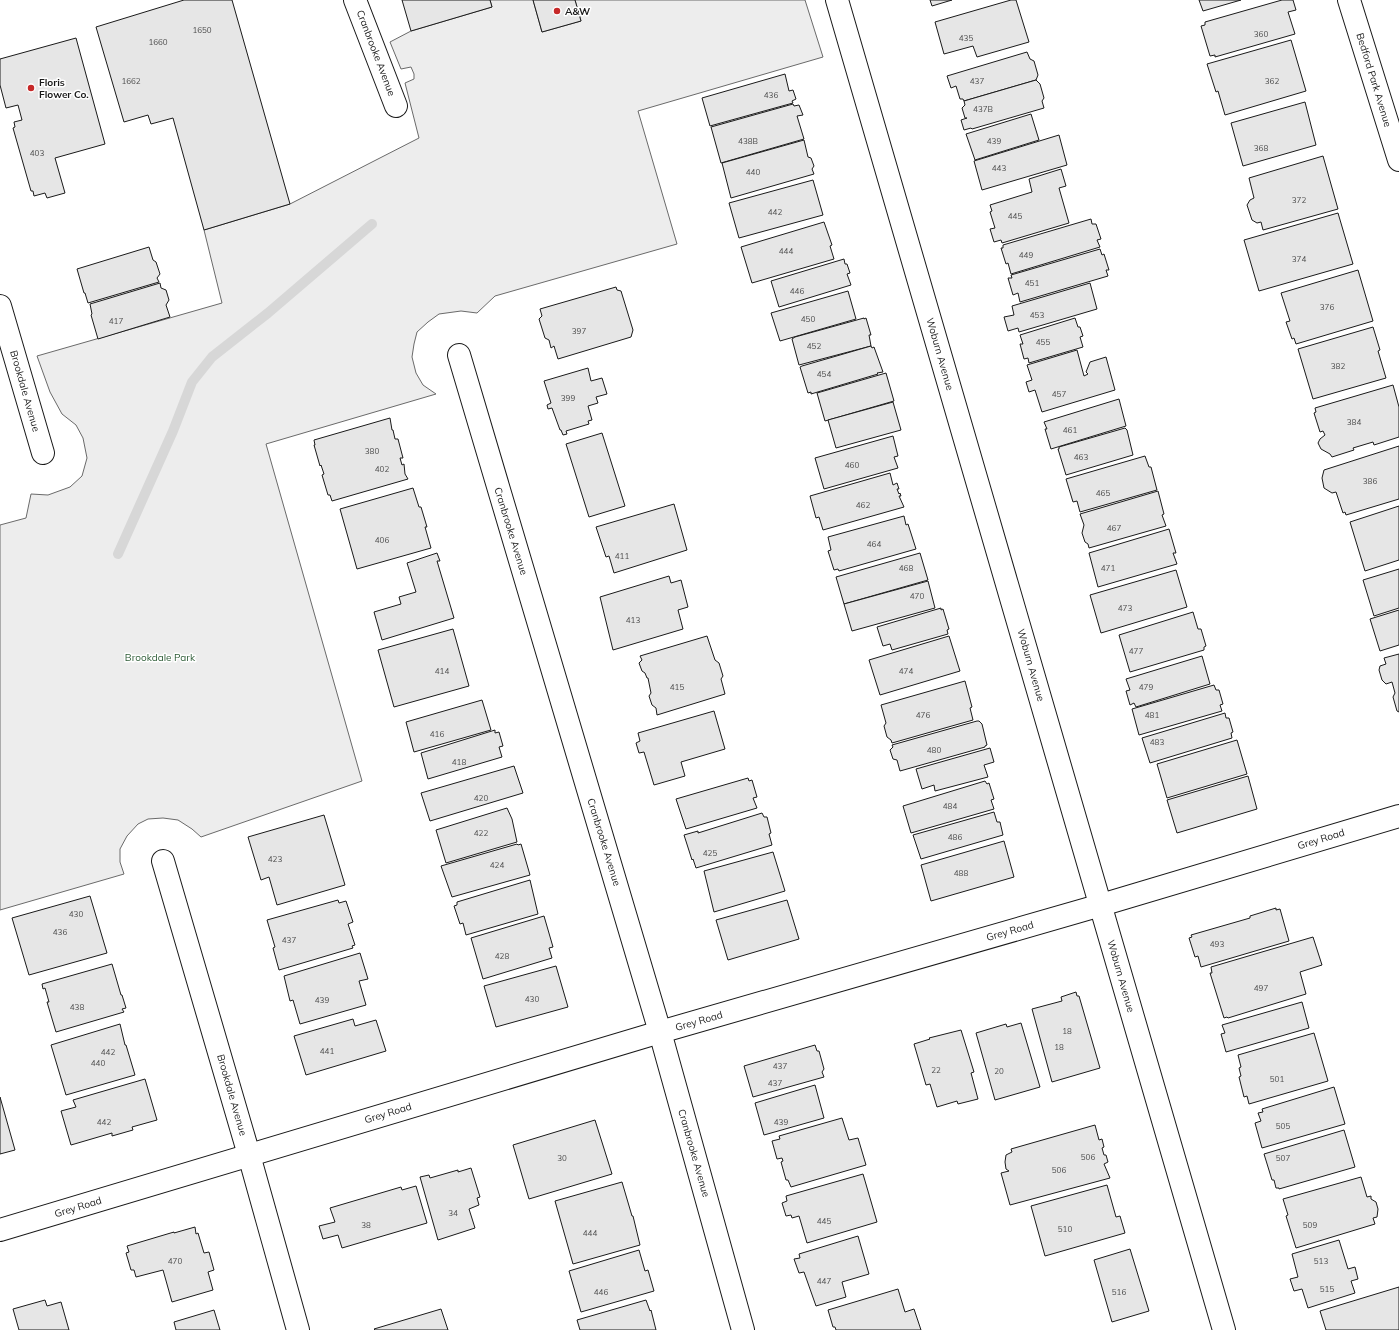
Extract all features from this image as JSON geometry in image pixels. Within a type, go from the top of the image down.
[{"type":"street","name":"Cranbrooke Avenue","points":[[355,0],[396,106]]},
{"type":"street","name":"Woburn Avenue","points":[[837,0],[1224,1330]]},
{"type":"street","name":"Bedford Park Avenue","points":[[1349,0],[1399,160]]},
{"type":"street","name":"Brookdale Avenue","points":[[0,306],[43,453]]},
{"type":"street","name":"Cranbrooke Avenue","points":[[459,356],[660,1032],[743,1330]]},
{"type":"street","name":"Grey Road","points":[[0,1230],[660,1032],[1101,905],[1399,816]]},
{"type":"street","name":"Brookdale Avenue","points":[[163,861],[249,1155],[298,1330]]},
{"type":"shaded area","name":"Brookdale Park","points":[[490,0],[533,0],[542,32],[581,21],[575,0],[805,0],[823,57],[638,111],[677,244],[495,296],[477,313],[461,311],[439,314],[417,332],[412,357],[416,373],[423,385],[436,394],[266,444],[362,781],[201,837],[178,820],[163,818],[148,819],[138,824],[127,836],[120,849],[120,862],[124,874],[0,910],[0,525],[26,518],[31,494],[48,495],[70,487],[82,476],[87,458],[83,438],[76,425],[62,414],[50,392],[37,356],[222,303],[204,230],[290,204],[419,138],[405,83],[414,79],[414,74],[411,67],[401,69],[390,42],[411,31],[492,7]]},
{"type":"building","points":[[184,0],[232,0],[290,204],[204,230],[173,118],[151,124],[148,115],[124,122],[96,27]]},
{"type":"building","points":[[402,0],[490,0],[492,7],[411,31]]},
{"type":"building","name":"A&W","points":[[533,0],[575,0],[581,21],[542,32]]},
{"type":"building","points":[[930,0],[952,0],[932,6]]},
{"type":"building","points":[[1011,0],[1016,0],[1029,42],[977,57],[973,46],[944,54],[935,22]]},
{"type":"building","points":[[1199,0],[1241,0],[1203,11]]},
{"type":"building","points":[[1282,0],[1293,0],[1296,10],[1288,12],[1295,34],[1215,57],[1215,55],[1210,56],[1201,26],[1205,25],[1205,22]]},
{"type":"building","points":[[76,38],[105,144],[55,158],[65,193],[47,198],[45,193],[34,196],[33,191],[31,191],[13,128],[15,127],[14,122],[22,120],[18,105],[6,108],[0,85],[0,59]]},
{"type":"building","points":[[1291,40],[1306,91],[1225,115],[1218,91],[1216,92],[1207,64]]},
{"type":"building","points":[[1027,52],[1030,59],[1034,61],[1038,75],[1036,80],[964,101],[963,99],[960,99],[956,86],[951,88],[947,76]]},
{"type":"building","points":[[785,74],[789,91],[793,90],[796,99],[792,101],[793,103],[710,126],[702,98]]},
{"type":"building","points":[[1036,80],[1040,84],[1044,98],[1042,101],[1044,108],[964,130],[961,120],[967,118],[965,118],[962,108],[965,105],[964,101]]},
{"type":"building","points":[[1305,102],[1316,145],[1243,166],[1231,123]]},
{"type":"building","points":[[793,104],[794,106],[799,105],[803,115],[797,116],[804,139],[721,163],[711,127]]},
{"type":"building","points":[[1031,114],[1039,140],[975,160],[966,134]]},
{"type":"building","points":[[1059,135],[1067,165],[982,190],[974,161]]},
{"type":"building","points":[[804,140],[808,157],[811,158],[814,166],[812,169],[814,174],[731,198],[722,163]]},
{"type":"building","points":[[1323,156],[1338,209],[1263,230],[1261,222],[1257,223],[1252,220],[1247,205],[1250,200],[1254,198],[1249,178]]},
{"type":"building","points":[[1061,169],[1066,186],[1059,188],[1069,223],[1002,243],[1001,240],[994,242],[990,229],[995,228],[990,212],[992,211],[990,205],[1032,192],[1029,179]]},
{"type":"building","points":[[813,180],[823,215],[739,238],[729,203]]},
{"type":"building","points":[[1338,213],[1353,264],[1259,291],[1244,240]]},
{"type":"building","points":[[1091,219],[1092,224],[1096,224],[1101,239],[1097,240],[1100,247],[1011,274],[1001,248],[1003,248],[1003,245]]},
{"type":"building","points":[[824,222],[832,245],[830,246],[834,259],[752,283],[741,247]]},
{"type":"building","points":[[149,247],[153,260],[156,262],[160,274],[157,278],[159,282],[88,303],[77,269]]},
{"type":"building","points":[[1100,249],[1102,255],[1104,254],[1109,270],[1106,270],[1108,276],[1020,302],[1018,293],[1013,295],[1008,278],[1012,278],[1011,275]]},
{"type":"building","points":[[844,259],[850,273],[847,274],[851,285],[779,307],[771,281]]},
{"type":"building","points":[[1358,270],[1373,321],[1296,344],[1294,338],[1292,339],[1286,322],[1290,321],[1281,293]]},
{"type":"building","points":[[160,283],[161,288],[166,290],[169,300],[166,305],[170,317],[98,339],[91,315],[90,304]]},
{"type":"building","points":[[1090,283],[1097,309],[1019,332],[1018,328],[1008,331],[1004,317],[1014,315],[1012,306]]},
{"type":"building","points":[[616,287],[617,290],[621,291],[633,330],[631,337],[558,359],[554,346],[551,348],[549,340],[545,338],[539,319],[542,316],[540,309]]},
{"type":"building","points":[[848,291],[856,319],[780,341],[771,313]]},
{"type":"building","points":[[866,318],[871,335],[869,335],[871,346],[799,365],[792,339]]},
{"type":"building","points":[[1075,318],[1083,336],[1080,337],[1083,347],[1029,363],[1028,358],[1024,359],[1020,344],[1023,344],[1020,335]]},
{"type":"building","points":[[1373,327],[1386,378],[1313,399],[1298,349]]},
{"type":"building","points":[[871,346],[872,348],[874,347],[883,372],[811,394],[811,392],[808,393],[800,367]]},
{"type":"building","points":[[1077,350],[1084,376],[1088,374],[1086,372],[1090,362],[1106,357],[1115,390],[1042,412],[1035,390],[1029,392],[1026,382],[1032,380],[1027,365]]},
{"type":"building","points":[[588,368],[591,381],[602,378],[607,394],[596,397],[598,403],[588,406],[592,420],[588,421],[589,424],[566,431],[567,434],[563,435],[552,408],[548,409],[547,405],[551,403],[544,381]]},
{"type":"building","points":[[886,373],[894,401],[825,421],[817,393]]},
{"type":"building","points":[[1393,385],[1399,407],[1399,437],[1374,445],[1373,442],[1353,448],[1354,450],[1332,457],[1330,454],[1321,449],[1318,443],[1325,435],[1323,431],[1320,432],[1314,413],[1316,412],[1315,408]]},
{"type":"building","points":[[1119,399],[1126,426],[1051,449],[1044,422]]},
{"type":"building","points":[[893,402],[901,430],[836,448],[828,420]]},
{"type":"building","points":[[390,418],[392,430],[395,439],[398,439],[403,458],[400,458],[402,465],[404,464],[405,474],[408,479],[332,501],[330,495],[328,495],[322,475],[324,474],[321,465],[320,466],[314,440]]},
{"type":"building","points":[[1125,428],[1127,430],[1133,455],[1066,475],[1058,449],[1059,447]]},
{"type":"building","points":[[602,433],[625,506],[589,517],[566,444]]},
{"type":"building","points":[[893,436],[898,456],[894,457],[898,468],[824,489],[815,458]]},
{"type":"building","points":[[1399,446],[1399,499],[1346,515],[1345,512],[1343,513],[1336,492],[1332,493],[1324,488],[1322,478],[1324,470]]},
{"type":"building","points":[[1145,456],[1149,467],[1151,467],[1157,490],[1080,512],[1077,501],[1073,502],[1066,479]]},
{"type":"building","points":[[890,473],[893,485],[897,483],[899,489],[897,489],[901,496],[899,496],[904,507],[823,530],[819,517],[816,518],[810,496]]},
{"type":"building","points":[[413,488],[427,527],[425,527],[431,548],[357,569],[340,509]]},
{"type":"building","points":[[1158,491],[1164,514],[1162,515],[1166,526],[1089,548],[1082,533],[1084,525],[1080,514]]},
{"type":"building","points":[[674,504],[687,550],[614,573],[609,556],[606,557],[596,527]]},
{"type":"building","points":[[1399,506],[1399,560],[1365,571],[1350,522]]},
{"type":"building","points":[[904,516],[916,549],[839,571],[838,569],[834,570],[828,551],[831,550],[828,537]]},
{"type":"building","points":[[1169,529],[1176,553],[1173,553],[1177,564],[1098,587],[1089,553]]},
{"type":"building","points":[[437,553],[440,561],[437,561],[454,618],[382,640],[374,612],[401,604],[399,597],[416,592],[407,563]]},
{"type":"building","points":[[920,553],[928,580],[844,604],[836,577]]},
{"type":"building","points":[[1399,569],[1399,608],[1374,616],[1363,580]]},
{"type":"building","points":[[1176,570],[1187,607],[1101,633],[1090,595]]},
{"type":"building","points":[[669,576],[671,583],[681,580],[688,607],[678,610],[683,629],[613,650],[600,597]]},
{"type":"building","points":[[928,581],[935,608],[852,631],[844,604]]},
{"type":"building","points":[[941,608],[941,610],[943,609],[949,629],[947,630],[948,634],[892,650],[890,644],[883,646],[877,627]]},
{"type":"building","points":[[1399,610],[1399,645],[1380,651],[1370,619]]},
{"type":"building","points":[[1193,612],[1198,629],[1201,629],[1206,646],[1204,647],[1204,650],[1130,672],[1119,635]]},
{"type":"building","points":[[453,629],[469,686],[394,707],[378,650]]},
{"type":"building","points":[[707,636],[715,660],[719,663],[723,676],[721,679],[725,694],[657,715],[656,708],[652,705],[649,696],[651,693],[648,678],[642,671],[639,663],[642,660],[640,656]]},
{"type":"building","points":[[949,636],[960,671],[880,695],[869,660]]},
{"type":"building","points":[[1399,654],[1399,712],[1397,711],[1393,697],[1395,693],[1392,682],[1386,684],[1382,680],[1379,670],[1380,666],[1386,664],[1384,658]]},
{"type":"building","points":[[1202,656],[1210,684],[1136,707],[1134,703],[1130,705],[1126,691],[1130,690],[1126,679]]},
{"type":"building","points":[[965,681],[972,707],[970,708],[973,720],[892,743],[887,737],[884,726],[886,723],[881,705]]},
{"type":"building","points":[[1214,685],[1216,690],[1219,690],[1223,704],[1220,705],[1222,711],[1139,735],[1132,709]]},
{"type":"building","points":[[482,700],[491,730],[414,752],[406,722]]},
{"type":"building","points":[[714,711],[725,749],[681,762],[685,776],[654,785],[644,752],[639,753],[636,743],[640,741],[638,733]]},
{"type":"building","points":[[1225,713],[1226,718],[1229,718],[1233,732],[1231,733],[1232,738],[1150,763],[1142,738]]},
{"type":"building","points":[[977,721],[982,724],[987,745],[985,747],[900,771],[897,760],[893,759],[890,750],[893,747],[892,745]]},
{"type":"building","points":[[495,730],[495,733],[499,732],[503,746],[499,747],[502,757],[428,779],[421,753]]},
{"type":"building","points":[[1237,740],[1247,774],[1167,798],[1157,764]]},
{"type":"building","points":[[990,748],[994,762],[984,765],[988,777],[935,791],[934,785],[922,789],[916,769]]},
{"type":"building","points":[[514,766],[523,793],[430,821],[421,793]]},
{"type":"building","points":[[1248,776],[1257,809],[1177,833],[1167,800]]},
{"type":"building","points":[[748,778],[749,781],[752,780],[757,797],[753,798],[757,808],[686,829],[676,799]]},
{"type":"building","points":[[985,781],[987,784],[989,783],[994,799],[991,800],[994,809],[911,833],[903,806]]},
{"type":"building","points":[[507,808],[512,819],[517,842],[446,863],[436,830]]},
{"type":"building","points":[[994,812],[997,822],[1000,822],[1003,835],[921,859],[913,835]]},
{"type":"building","points":[[762,813],[764,817],[767,817],[772,845],[696,868],[684,835],[698,831],[698,833]]},
{"type":"building","points":[[324,815],[345,885],[277,905],[269,877],[261,880],[248,837]]},
{"type":"building","points":[[1004,841],[1014,877],[931,901],[921,865]]},
{"type":"building","points":[[521,844],[530,875],[452,897],[441,866]]},
{"type":"building","points":[[773,852],[785,891],[714,912],[704,871]]},
{"type":"building","points":[[530,880],[538,914],[466,935],[463,923],[460,924],[454,906],[457,905],[457,902]]},
{"type":"building","points":[[90,896],[107,953],[29,975],[12,918]]},
{"type":"building","points":[[338,900],[339,903],[346,901],[353,922],[348,924],[355,945],[352,946],[353,948],[279,970],[273,948],[275,947],[267,920]]},
{"type":"building","points":[[787,900],[799,939],[728,960],[716,920]]},
{"type":"building","points":[[1276,908],[1276,910],[1280,909],[1289,941],[1201,967],[1198,956],[1195,957],[1189,938],[1192,937],[1191,935],[1250,918],[1250,916]]},
{"type":"building","points":[[544,916],[553,947],[549,948],[552,958],[483,979],[471,938]]},
{"type":"building","points":[[1313,937],[1322,965],[1300,972],[1306,994],[1224,1018],[1210,973],[1212,973],[1211,967]]},
{"type":"building","points":[[360,953],[368,979],[359,981],[366,1005],[300,1024],[293,1000],[290,1001],[284,976]]},
{"type":"building","points":[[112,964],[126,1008],[122,1009],[124,1012],[56,1032],[47,1002],[49,1002],[45,988],[43,989],[42,984]]},
{"type":"building","points":[[556,966],[568,1007],[496,1027],[484,986]]},
{"type":"building","points":[[1076,992],[1077,996],[1079,996],[1100,1068],[1052,1082],[1032,1009],[1062,1001],[1061,997]]},
{"type":"building","points":[[1302,1002],[1309,1028],[1226,1052],[1221,1034],[1225,1033],[1222,1025]]},
{"type":"building","points":[[353,1019],[355,1026],[376,1020],[386,1051],[306,1075],[294,1036]]},
{"type":"building","points":[[1021,1023],[1040,1087],[995,1100],[976,1033],[1006,1024],[1007,1027]]},
{"type":"building","points":[[120,1024],[135,1075],[66,1095],[51,1045]]},
{"type":"building","points":[[961,1030],[974,1072],[971,1073],[978,1099],[958,1104],[957,1101],[937,1107],[930,1084],[926,1085],[914,1044],[930,1039],[929,1038]]},
{"type":"building","points":[[1314,1033],[1328,1081],[1249,1104],[1247,1096],[1244,1097],[1239,1077],[1241,1076],[1239,1068],[1241,1067],[1238,1055]]},
{"type":"building","points":[[815,1045],[817,1051],[819,1051],[824,1069],[822,1072],[824,1077],[753,1097],[744,1066]]},
{"type":"building","points":[[145,1079],[157,1120],[132,1127],[133,1130],[112,1136],[112,1133],[71,1145],[61,1111],[76,1107],[73,1100]]},
{"type":"building","points":[[815,1085],[824,1118],[764,1135],[755,1103]]},
{"type":"building","points":[[1334,1087],[1345,1124],[1262,1148],[1255,1123],[1261,1121],[1258,1113],[1263,1112],[1262,1109]]},
{"type":"building","points":[[0,1097],[15,1150],[0,1154]]},
{"type":"building","points":[[842,1118],[849,1140],[858,1138],[866,1165],[791,1187],[788,1180],[786,1180],[781,1162],[783,1161],[782,1158],[777,1159],[772,1141],[780,1139],[779,1136]]},
{"type":"building","points":[[595,1120],[612,1174],[529,1199],[513,1145]]},
{"type":"building","points":[[1095,1125],[1099,1140],[1102,1139],[1104,1147],[1102,1148],[1108,1162],[1104,1164],[1110,1178],[1010,1205],[1001,1173],[1009,1171],[1006,1169],[1005,1162],[1006,1155],[1012,1152],[1011,1149]]},
{"type":"building","points":[[1344,1130],[1355,1167],[1279,1189],[1276,1188],[1264,1154]]},
{"type":"building","points":[[471,1168],[480,1197],[477,1198],[479,1205],[469,1209],[475,1228],[438,1240],[420,1177],[429,1175],[430,1178]]},
{"type":"building","points":[[863,1174],[877,1222],[807,1243],[799,1216],[792,1218],[791,1215],[786,1216],[782,1203],[787,1201],[786,1196]]},
{"type":"building","points":[[1361,1177],[1367,1197],[1371,1196],[1371,1199],[1376,1202],[1378,1209],[1377,1217],[1373,1218],[1375,1224],[1296,1248],[1286,1216],[1288,1215],[1283,1199]]},
{"type":"building","points":[[622,1182],[633,1216],[640,1245],[573,1264],[555,1201]]},
{"type":"building","points":[[1107,1185],[1116,1217],[1120,1216],[1125,1233],[1045,1256],[1031,1206]]},
{"type":"building","points":[[416,1186],[427,1223],[342,1248],[338,1235],[323,1239],[319,1226],[335,1222],[330,1208],[401,1187],[402,1190]]},
{"type":"building","points":[[195,1227],[196,1234],[198,1233],[204,1253],[209,1252],[214,1270],[208,1272],[213,1290],[172,1302],[163,1270],[136,1277],[134,1270],[131,1270],[126,1253],[129,1252],[127,1246]]},
{"type":"building","points":[[858,1236],[869,1274],[842,1282],[846,1297],[816,1306],[804,1272],[799,1273],[794,1259],[800,1258],[799,1254]]},
{"type":"building","points":[[1339,1240],[1348,1269],[1355,1267],[1358,1279],[1351,1281],[1355,1293],[1308,1308],[1302,1289],[1294,1291],[1290,1279],[1298,1277],[1292,1254]]},
{"type":"building","points":[[1130,1249],[1149,1311],[1112,1322],[1094,1260]]},
{"type":"building","points":[[639,1250],[645,1271],[648,1270],[654,1291],[581,1312],[569,1271]]},
{"type":"building","points":[[1399,1287],[1399,1330],[1326,1330],[1320,1311]]},
{"type":"building","points":[[898,1289],[905,1312],[914,1309],[921,1330],[836,1330],[835,1327],[833,1327],[828,1310]]},
{"type":"building","points":[[45,1300],[47,1306],[61,1302],[69,1330],[19,1330],[13,1309]]},
{"type":"building","points":[[646,1300],[650,1311],[651,1310],[656,1330],[580,1330],[577,1320]]},
{"type":"building","points":[[441,1309],[448,1330],[374,1329]]},
{"type":"building","points":[[214,1310],[220,1330],[176,1330],[174,1322]]},
{"type":"waterway","points":[[118,554],[173,431],[192,382],[212,357],[268,313],[372,224]]},
{"type":"place","name":"A&W","points":[[557,11]]},
{"type":"place","name":"Floris Flower Co.","points":[[31,88]]}]
